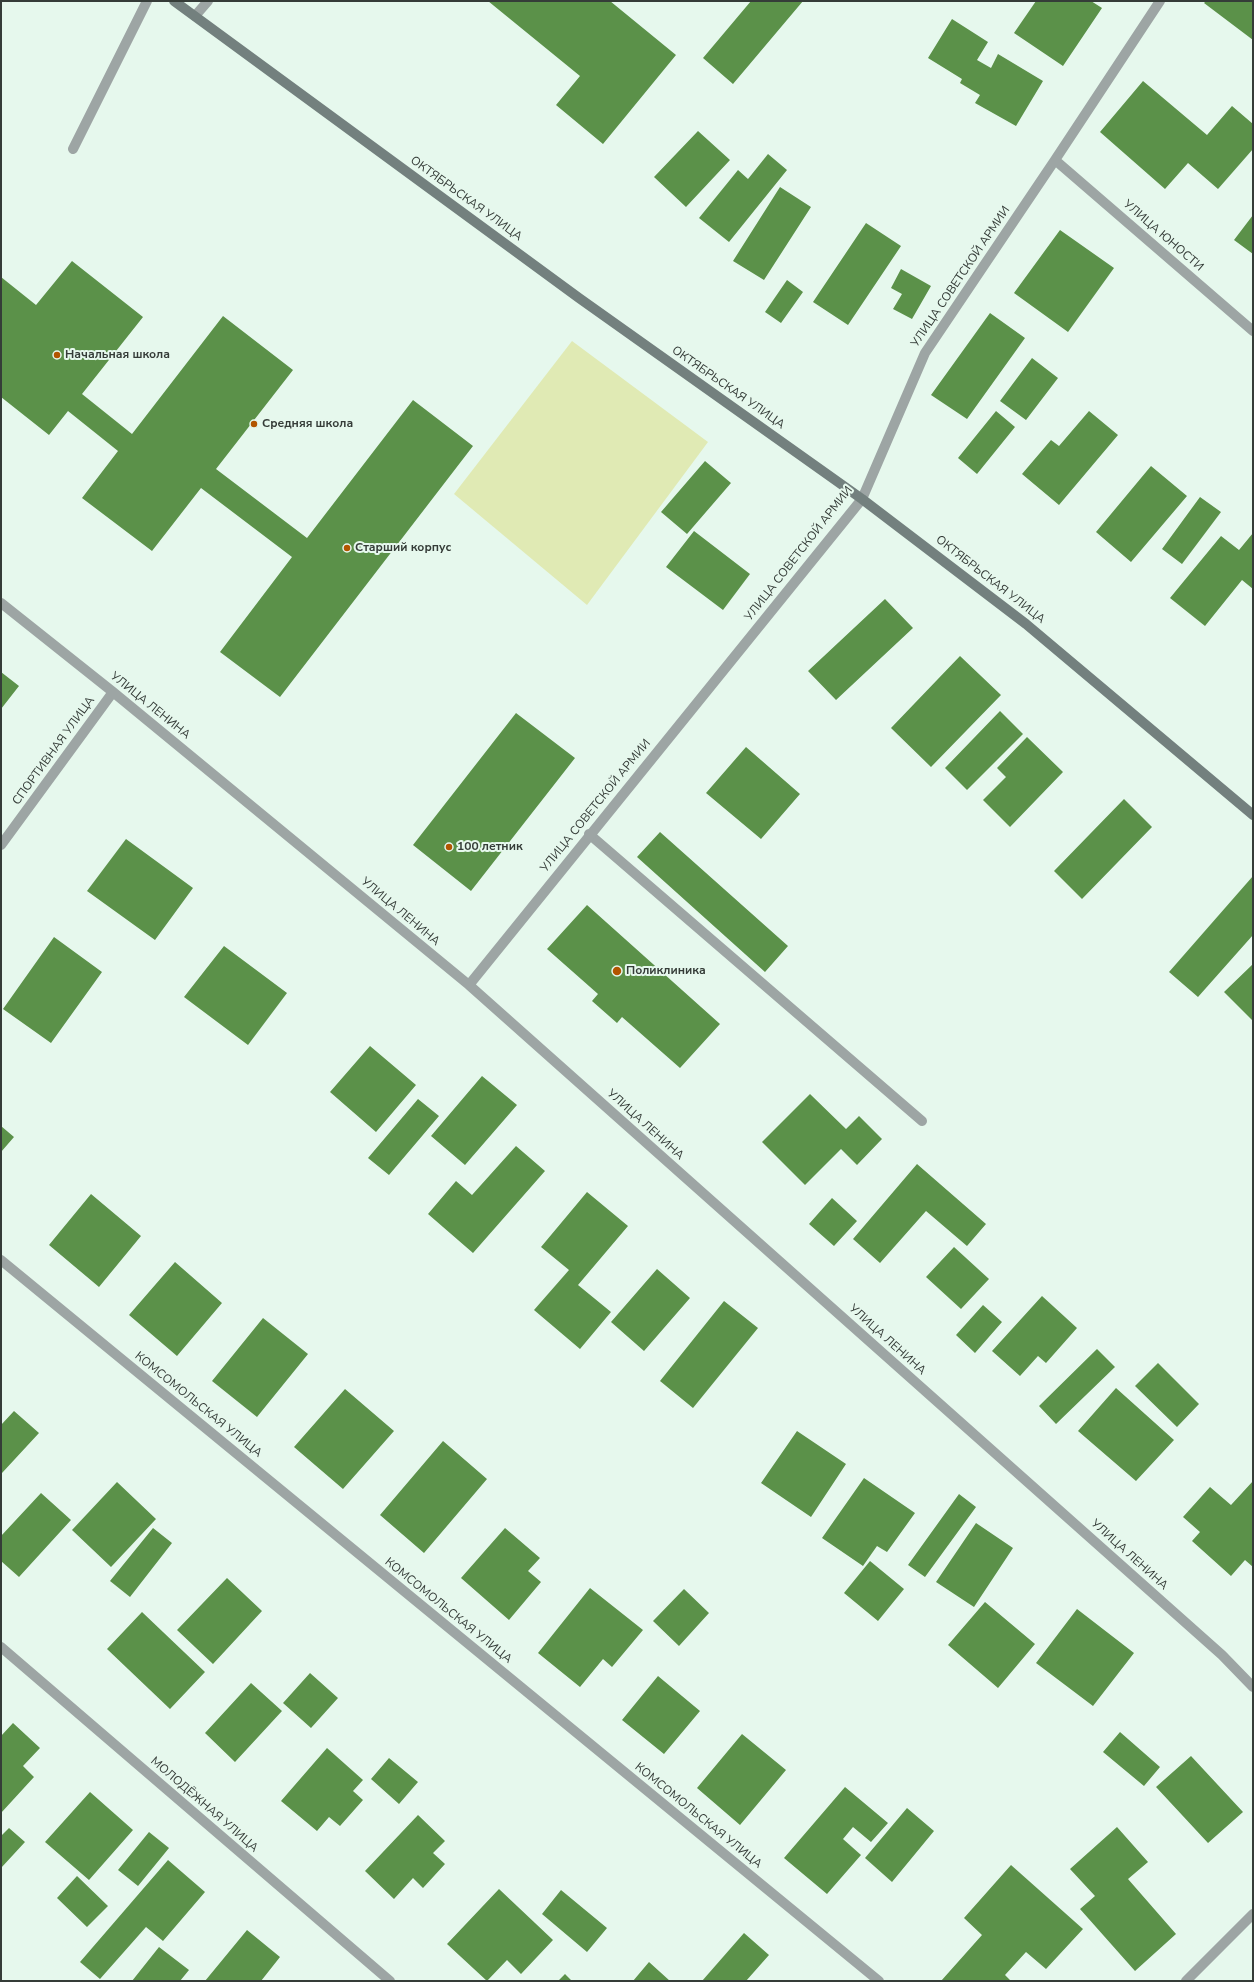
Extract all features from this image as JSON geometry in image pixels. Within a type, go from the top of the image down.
[{"type":"street","points":[[73,149],[147,1]]},
{"type":"street","name":"ОКТЯБРЬСКАЯ УЛИЦА","points":[[174,1],[579,298],[862,499],[1026,624],[1253,815]]},
{"type":"street","points":[[195,16],[208,1]]},
{"type":"street","name":"УЛИЦА СОВЕТСКОЙ АРМИИ","points":[[469,986],[589,834],[862,499],[925,353],[1160,1]]},
{"type":"street","name":"УЛИЦА ЮНОСТИ","points":[[1055,160],[1253,331]]},
{"type":"street","name":"УЛИЦА ЛЕНИНА","points":[[1,603],[113,692],[469,986],[1222,1655],[1253,1687]]},
{"type":"street","name":"СПОРТИВНАЯ УЛИЦА","points":[[1,845],[113,692]]},
{"type":"street","points":[[589,834],[922,1121]]},
{"type":"street","name":"КОМСОМОЛЬСКАЯ УЛИЦА","points":[[1,1260],[878,1981]]},
{"type":"street","name":"МОЛОДЁЖНАЯ УЛИЦА","points":[[1,1647],[390,1981]]},
{"type":"street","points":[[1186,1981],[1253,1914]]},
{"type":"green space","points":[[572,341],[708,442],[587,605],[454,494]]},
{"type":"building","points":[[488,1],[610,1],[676,55],[603,144],[556,105],[580,76]]},
{"type":"building","points":[[751,1],[803,1],[733,84],[703,58]]},
{"type":"building","points":[[1036,1],[1091,1],[1102,8],[1063,66],[1014,33]]},
{"type":"building","points":[[1206,1],[1253,1],[1253,40],[1204,3]]},
{"type":"building","points":[[952,19],[988,42],[977,60],[991,68],[998,54],[1043,81],[1016,126],[975,103],[980,95],[960,83],[962,79],[928,58]]},
{"type":"building","points":[[1143,81],[1207,135],[1232,106],[1253,124],[1253,149],[1218,189],[1188,163],[1165,189],[1100,132]]},
{"type":"building","points":[[698,131],[730,160],[686,207],[654,177]]},
{"type":"building","points":[[768,154],[787,170],[729,242],[699,218],[738,170],[748,179]]},
{"type":"building","points":[[780,187],[811,207],[764,280],[733,261]]},
{"type":"building","points":[[1253,215],[1253,254],[1234,240]]},
{"type":"building","points":[[866,223],[901,246],[848,325],[813,302]]},
{"type":"building","points":[[1060,230],[1114,268],[1068,332],[1014,293]]},
{"type":"building","points":[[72,261],[143,317],[82,394],[132,434],[223,316],[293,370],[216,469],[307,538],[413,400],[473,446],[280,697],[220,652],[292,557],[201,488],[152,551],[82,498],[118,451],[68,411],[49,435],[1,397],[1,277],[36,305]]},
{"type":"building","points":[[901,269],[931,286],[912,319],[893,309],[902,294],[891,288]]},
{"type":"building","points":[[787,280],[803,292],[781,323],[765,312]]},
{"type":"building","points":[[990,313],[1025,338],[967,419],[931,395]]},
{"type":"building","points":[[1032,358],[1058,378],[1026,420],[1000,401]]},
{"type":"building","points":[[996,411],[1015,427],[977,474],[958,458]]},
{"type":"building","points":[[1089,411],[1118,435],[1059,505],[1022,474],[1051,440],[1059,446]]},
{"type":"building","points":[[705,461],[731,483],[687,534],[661,512]]},
{"type":"building","points":[[1151,466],[1187,496],[1131,562],[1096,532]]},
{"type":"building","points":[[1200,497],[1221,512],[1182,564],[1162,549]]},
{"type":"building","points":[[694,531],[750,574],[723,610],[666,567]]},
{"type":"building","points":[[1253,533],[1253,589],[1242,580],[1205,626],[1170,598],[1221,536],[1239,550]]},
{"type":"building","points":[[885,599],[913,628],[836,700],[808,671]]},
{"type":"building","points":[[960,656],[1001,695],[931,767],[891,728]]},
{"type":"building","points":[[1,672],[19,686],[1,709]]},
{"type":"building","points":[[1000,711],[1023,734],[967,790],[945,768]]},
{"type":"building","points":[[516,713],[575,758],[471,891],[413,845]]},
{"type":"building","points":[[1027,737],[1063,772],[1010,827],[983,800],[1006,777],[997,768]]},
{"type":"building","points":[[746,747],[800,794],[761,839],[706,793]]},
{"type":"building","points":[[1124,799],[1152,827],[1082,899],[1054,871]]},
{"type":"building","points":[[660,832],[788,946],[765,972],[637,857]]},
{"type":"building","points":[[126,839],[193,888],[155,940],[87,891]]},
{"type":"building","points":[[1253,876],[1253,935],[1198,997],[1169,972]]},
{"type":"building","name":"Поликлиника","points":[[587,905],[720,1024],[680,1068],[622,1017],[617,1023],[592,1001],[598,994],[547,949]]},
{"type":"building","points":[[54,937],[102,972],[51,1043],[3,1009]]},
{"type":"building","points":[[224,946],[287,993],[248,1045],[184,997]]},
{"type":"building","points":[[1253,964],[1253,1021],[1224,992]]},
{"type":"building","points":[[370,1046],[416,1085],[376,1132],[330,1092]]},
{"type":"building","points":[[482,1076],[517,1105],[465,1165],[431,1136]]},
{"type":"building","points":[[810,1094],[846,1129],[859,1116],[882,1139],[857,1165],[841,1149],[805,1185],[762,1142]]},
{"type":"building","points":[[418,1099],[439,1116],[389,1175],[368,1158]]},
{"type":"building","points":[[1,1126],[14,1137],[1,1152]]},
{"type":"building","points":[[516,1146],[545,1171],[473,1253],[428,1214],[456,1181],[472,1195]]},
{"type":"building","points":[[917,1164],[986,1224],[967,1246],[926,1211],[880,1263],[853,1239]]},
{"type":"building","points":[[587,1192],[628,1226],[578,1285],[611,1312],[580,1349],[534,1310],[569,1270],[541,1247]]},
{"type":"building","points":[[91,1194],[141,1236],[99,1287],[49,1245]]},
{"type":"building","points":[[832,1198],[857,1221],[834,1246],[809,1224]]},
{"type":"building","points":[[954,1247],[989,1279],[961,1309],[926,1277]]},
{"type":"building","points":[[175,1262],[222,1303],[177,1356],[129,1315]]},
{"type":"building","points":[[657,1269],[690,1298],[644,1351],[611,1322]]},
{"type":"building","points":[[1042,1296],[1077,1328],[1046,1363],[1038,1356],[1020,1376],[992,1351]]},
{"type":"building","points":[[724,1301],[758,1328],[693,1408],[660,1381]]},
{"type":"building","points":[[983,1305],[1002,1322],[975,1353],[956,1335]]},
{"type":"building","points":[[263,1318],[308,1354],[257,1417],[212,1381]]},
{"type":"building","points":[[1097,1349],[1115,1367],[1056,1424],[1039,1406]]},
{"type":"building","points":[[1158,1363],[1199,1404],[1177,1427],[1135,1386]]},
{"type":"building","points":[[1116,1388],[1174,1440],[1136,1481],[1078,1431]]},
{"type":"building","points":[[345,1389],[394,1431],[343,1489],[294,1447]]},
{"type":"building","points":[[14,1411],[39,1433],[2,1473],[1,1425]]},
{"type":"building","points":[[797,1431],[846,1464],[811,1517],[761,1483]]},
{"type":"building","points":[[443,1441],[487,1479],[424,1553],[380,1515]]},
{"type":"building","points":[[864,1478],[915,1513],[887,1552],[877,1546],[863,1566],[822,1538]]},
{"type":"building","points":[[1253,1481],[1253,1567],[1245,1560],[1231,1576],[1192,1541],[1200,1532],[1183,1517],[1210,1487],[1231,1505]]},
{"type":"building","points":[[117,1482],[156,1519],[111,1567],[72,1530]]},
{"type":"building","points":[[41,1493],[71,1520],[19,1577],[1,1561],[1,1536]]},
{"type":"building","points":[[959,1494],[976,1507],[925,1577],[908,1565]]},
{"type":"building","points":[[976,1523],[1013,1548],[974,1607],[936,1582]]},
{"type":"building","points":[[153,1528],[172,1543],[130,1597],[110,1581]]},
{"type":"building","points":[[505,1528],[540,1558],[528,1571],[541,1582],[509,1620],[461,1578]]},
{"type":"building","points":[[870,1561],[904,1589],[878,1621],[844,1593]]},
{"type":"building","points":[[227,1578],[262,1611],[213,1664],[177,1630]]},
{"type":"building","points":[[590,1588],[643,1630],[612,1667],[603,1659],[580,1687],[538,1653]]},
{"type":"building","points":[[684,1589],[709,1613],[679,1646],[653,1621]]},
{"type":"building","points":[[985,1602],[1035,1644],[998,1688],[948,1645]]},
{"type":"building","points":[[1077,1609],[1134,1653],[1093,1706],[1036,1663]]},
{"type":"building","points":[[142,1612],[205,1672],[170,1709],[107,1649]]},
{"type":"building","points":[[310,1673],[338,1698],[311,1728],[283,1703]]},
{"type":"building","points":[[658,1676],[700,1711],[664,1754],[622,1720]]},
{"type":"building","points":[[251,1683],[282,1711],[235,1762],[205,1733]]},
{"type":"building","points":[[13,1723],[40,1748],[23,1766],[34,1777],[1,1813],[1,1736]]},
{"type":"building","points":[[1120,1732],[1160,1767],[1144,1786],[1103,1752]]},
{"type":"building","points":[[742,1734],[786,1770],[740,1825],[697,1788]]},
{"type":"building","points":[[327,1748],[363,1780],[353,1791],[363,1800],[340,1826],[329,1817],[317,1831],[281,1801]]},
{"type":"building","points":[[1191,1756],[1243,1812],[1208,1843],[1156,1787]]},
{"type":"building","points":[[389,1758],[418,1782],[399,1804],[371,1779]]},
{"type":"building","points":[[845,1787],[888,1823],[871,1842],[853,1827],[843,1839],[861,1855],[827,1894],[784,1858]]},
{"type":"building","points":[[90,1792],[133,1830],[89,1880],[45,1842]]},
{"type":"building","points":[[907,1808],[934,1831],[892,1882],[865,1858]]},
{"type":"building","points":[[418,1815],[445,1841],[433,1853],[445,1864],[423,1888],[413,1878],[394,1899],[365,1871]]},
{"type":"building","points":[[1117,1827],[1148,1862],[1128,1879],[1176,1934],[1135,1971],[1080,1909],[1095,1896],[1070,1869]]},
{"type":"building","points":[[9,1828],[25,1842],[1,1868],[1,1836]]},
{"type":"building","points":[[149,1832],[169,1848],[138,1886],[118,1870]]},
{"type":"building","points":[[168,1860],[205,1892],[163,1941],[146,1927],[100,1979],[80,1962]]},
{"type":"building","points":[[1011,1865],[1083,1929],[1046,1969],[1026,1952],[1005,1975],[1011,1981],[941,1981],[982,1935],[964,1918]]},
{"type":"building","points":[[77,1876],[108,1906],[87,1927],[57,1898]]},
{"type":"building","points":[[499,1889],[553,1940],[521,1974],[507,1960],[487,1981],[447,1944]]},
{"type":"building","points":[[561,1890],[607,1928],[587,1952],[542,1914]]},
{"type":"building","points":[[247,1930],[280,1957],[261,1981],[205,1981]]},
{"type":"building","points":[[744,1933],[769,1955],[746,1981],[702,1981]]},
{"type":"building","points":[[159,1947],[189,1970],[180,1981],[132,1981]]},
{"type":"building","points":[[649,1962],[670,1981],[633,1981]]},
{"type":"building","points":[[565,1974],[572,1981],[558,1981]]},
{"type":"place","name":"Начальная школа","points":[[57,355]]},
{"type":"place","name":"Средняя школа","points":[[254,424]]},
{"type":"place","name":"Старший корпус","points":[[347,548]]},
{"type":"place","name":"100 летник","points":[[449,847]]},
{"type":"place","name":"Поликлиника","points":[[617,971]]}]
